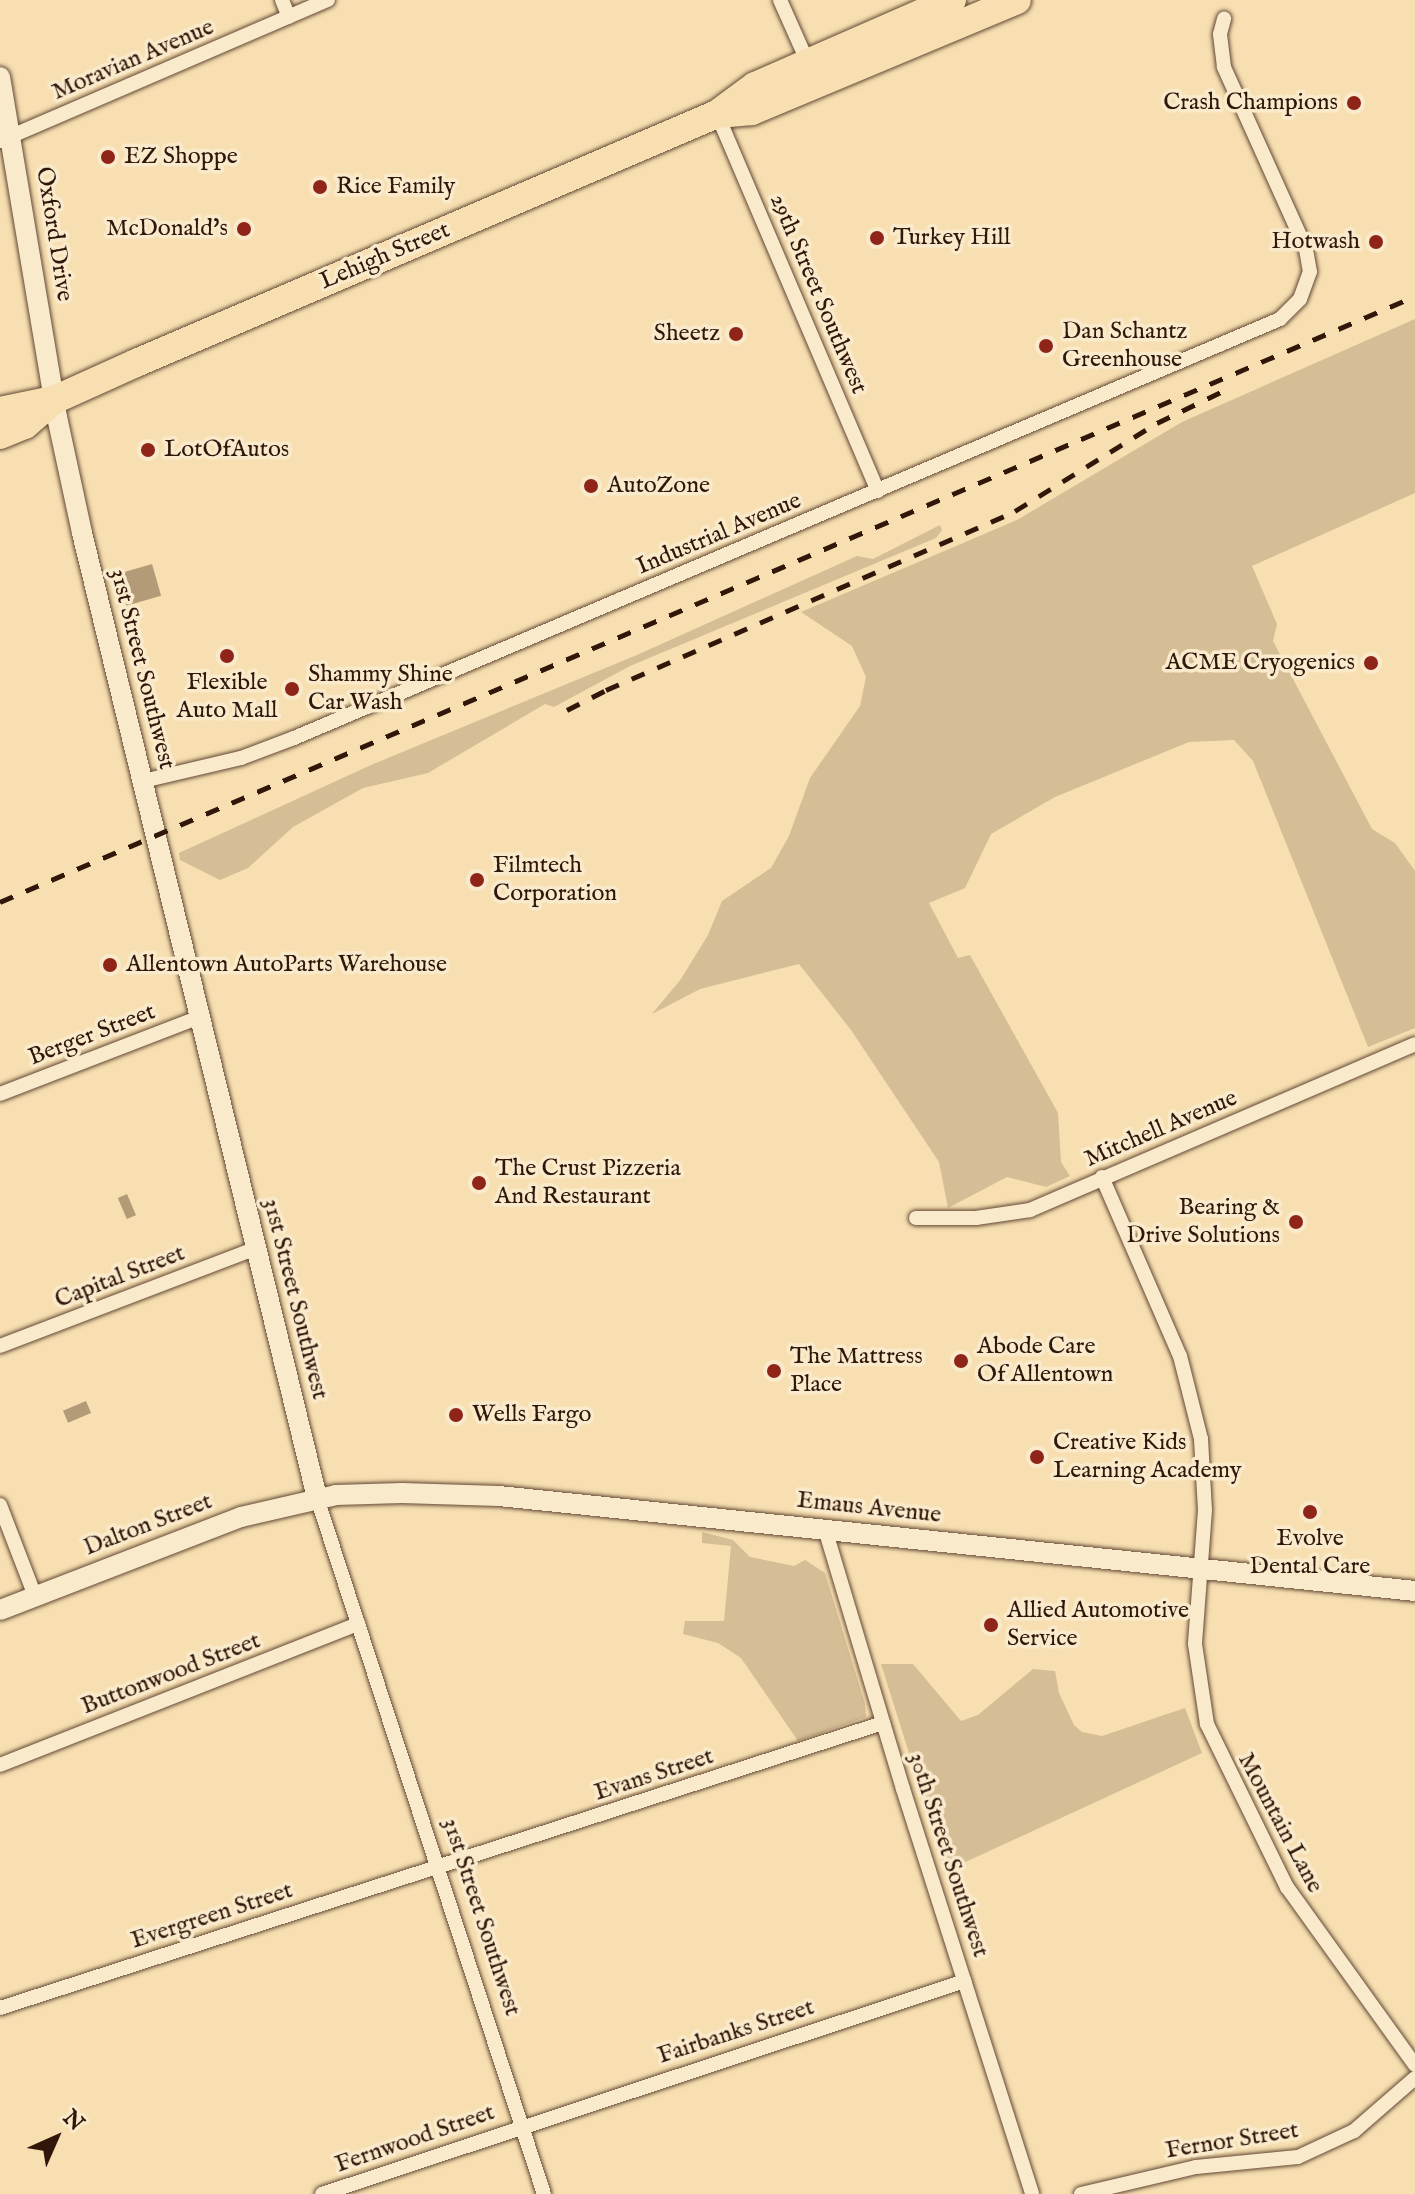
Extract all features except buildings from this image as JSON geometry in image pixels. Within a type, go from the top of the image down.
[{"type":"highway","name":"Lehigh Street","points":[[0,411],[54,400],[717,114],[755,86],[952,0]]},
{"type":"highway","name":"Lehigh Street","points":[[717,114],[752,111],[1016,0]]},
{"type":"highway","name":"Lehigh Street","points":[[0,435],[25,425],[54,400]]},
{"type":"main road","name":"Oxford Drive","points":[[0,77],[6,138],[54,400]]},
{"type":"main road","name":"31st Street Southwest","points":[[54,400],[85,549],[317,1498]]},
{"type":"main road","name":"Emaus Avenue","points":[[317,1498],[391,1493],[499,1496],[1415,1591]]},
{"type":"main road","name":"Dalton Street","points":[[0,1610],[241,1517],[317,1498]]},
{"type":"street","points":[[282,0],[289,17]]},
{"type":"street","name":"Moravian Avenue","points":[[6,138],[328,0]]},
{"type":"street","points":[[780,0],[808,63]]},
{"type":"street","name":"Industrial Avenue","points":[[143,781],[241,758],[294,738],[1280,319],[1300,299],[1310,272],[1306,249],[1224,67],[1220,52],[1224,19]]},
{"type":"street","name":"29th Street Southwest","points":[[717,114],[878,491]]},
{"type":"street","name":"Berger Street","points":[[0,1094],[200,1017]]},
{"type":"street","name":"Mitchell Avenue","points":[[916,1218],[976,1218],[1030,1210],[1415,1044]]},
{"type":"street","points":[[1102,1177],[1169,1330],[1192,1397],[1205,1482],[1200,1568]]},
{"type":"street","name":"Capital Street","points":[[0,1346],[256,1248]]},
{"type":"street","name":"31st Street Southwest","points":[[317,1498],[544,2194]]},
{"type":"street","points":[[0,1505],[35,1596]]},
{"type":"street","name":"30th Street Southwest","points":[[825,1529],[1032,2194]]},
{"type":"street","name":"Mountain Lane","points":[[1200,1568],[1196,1668],[1215,1748],[1307,1919],[1415,2065]]},
{"type":"street","name":"Buttonwood Street","points":[[0,1765],[358,1624]]},
{"type":"street","name":"Evans Street","points":[[437,1868],[883,1723]]},
{"type":"street","name":"Evergreen Street","points":[[0,2008],[437,1868]]},
{"type":"street","name":"Fairbanks Street","points":[[522,2125],[965,1981]]},
{"type":"street","name":"Fernor Street","points":[[1081,2194],[1196,2167],[1298,2157],[1336,2143],[1354,2131],[1415,2078]]},
{"type":"street","name":"Fernwood Street","points":[[322,2194],[522,2125]]},
{"type":"shaded area","points":[[1415,319],[1415,493],[1252,566],[1277,624],[1273,641],[1372,829],[1395,843],[1415,871],[1415,1028],[1368,1047],[1253,761],[1234,740],[1189,742],[1055,797],[991,834],[965,888],[929,903],[958,958],[970,955],[1058,1113],[1061,1162],[1070,1176],[1046,1187],[1007,1177],[948,1208],[939,1162],[851,1030],[799,964],[700,989],[652,1014],[681,979],[708,935],[722,901],[771,868],[789,836],[810,778],[860,706],[866,677],[852,646],[801,612],[1017,520],[1182,422]]},
{"type":"shaded area","points":[[940,525],[942,530],[936,538],[630,666],[554,707],[545,704],[428,773],[363,788],[293,827],[248,868],[220,880],[180,860],[179,853],[371,765],[637,655],[857,556],[873,559]]},
{"type":"shaded area","points":[[152,564],[161,596],[126,606],[117,574]]},
{"type":"shaded area","points":[[127,1194],[136,1215],[127,1219],[118,1198]]},
{"type":"shaded area","points":[[86,1401],[91,1413],[68,1423],[63,1411]]},
{"type":"shaded area","points":[[702,1532],[733,1540],[750,1557],[794,1566],[805,1560],[825,1573],[865,1704],[866,1717],[798,1741],[741,1658],[718,1643],[683,1634],[685,1621],[724,1621],[731,1546],[702,1543]]},
{"type":"shaded area","points":[[881,1664],[913,1664],[961,1721],[978,1715],[1033,1669],[1055,1671],[1059,1693],[1074,1725],[1082,1732],[1102,1736],[1185,1708],[1202,1753],[946,1871]]},
{"type":"railway","points":[[0,902],[1415,296]]},
{"type":"railway","points":[[567,710],[606,690],[1015,511],[1157,423],[1221,392]]},
{"type":"place","name":"Crash Champions","points":[[1354,103]]},
{"type":"place","name":"EZ Shoppe","points":[[108,157]]},
{"type":"place","name":"Rice Family","points":[[320,187]]},
{"type":"place","name":"McDonald's","points":[[244,229]]},
{"type":"place","name":"Turkey Hill","points":[[877,238]]},
{"type":"place","name":"Hotwash","points":[[1376,242]]},
{"type":"place","name":"Sheetz","points":[[736,334]]},
{"type":"place","name":"Dan Schantz Greenhouse","points":[[1046,346]]},
{"type":"place","name":"LotOfAutos","points":[[148,450]]},
{"type":"place","name":"AutoZone","points":[[591,486]]},
{"type":"place","name":"Flexible Auto Mall","points":[[227,656]]},
{"type":"place","name":"ACME Cryogenics","points":[[1371,663]]},
{"type":"place","name":"Shammy Shine Car Wash","points":[[292,689]]},
{"type":"place","name":"Filmtech Corporation","points":[[477,880]]},
{"type":"place","name":"Allentown AutoParts Warehouse","points":[[110,965]]},
{"type":"place","name":"The Crust Pizzeria And Restaurant","points":[[479,1183]]},
{"type":"place","name":"Bearing & Drive Solutions","points":[[1296,1222]]},
{"type":"place","name":"Abode Care Of Allentown","points":[[961,1361]]},
{"type":"place","name":"The Mattress Place","points":[[774,1371]]},
{"type":"place","name":"Wells Fargo","points":[[456,1415]]},
{"type":"place","name":"Creative Kids Learning Academy","points":[[1037,1457]]},
{"type":"place","name":"Evolve Dental Care","points":[[1310,1512]]},
{"type":"place","name":"Allied Automotive Service","points":[[991,1625]]}]
